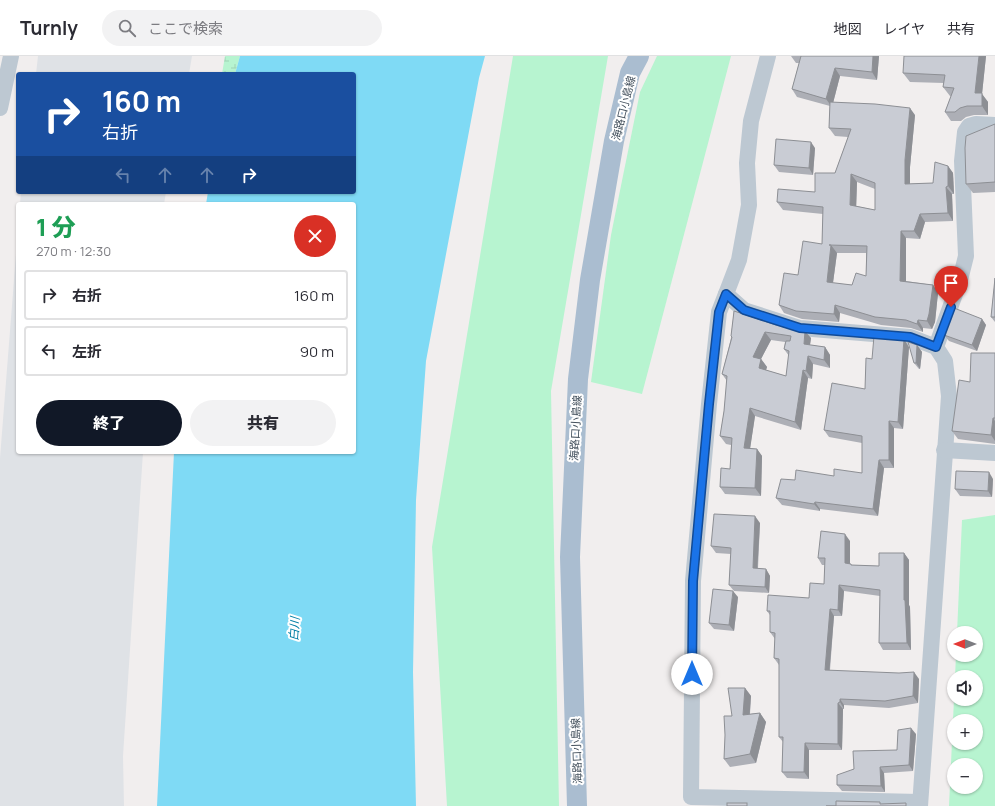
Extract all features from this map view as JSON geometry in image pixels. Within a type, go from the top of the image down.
[{"type":"main road","name":"海路口小島線","points":[[577,806],[570,557],[578,379],[590,280],[614,141],[630,73],[639,56]]},
{"type":"street","points":[[0,108],[11,56]]},
{"type":"street","points":[[726,294],[744,310],[800,328],[910,337],[936,347],[945,361],[949,396],[920,804],[691,797],[693,581],[709,404],[719,312],[739,260],[749,205],[747,163],[751,121],[768,56]]},
{"type":"street","points":[[936,347],[960,280],[966,256],[962,161],[965,132],[969,126],[976,124],[995,125]]},
{"type":"street","points":[[944,450],[995,454]]},
{"type":"shaded area","points":[[38,56],[192,56],[189,72],[36,72]]},
{"type":"shaded area","points":[[21,194],[166,194],[164,202],[20,202]]},
{"type":"shaded area","points":[[16,254],[16,454],[143,454],[123,756],[124,806],[0,806],[0,458]]},
{"type":"green space","points":[[225,56],[240,56],[236,72],[222,72]]},
{"type":"green space","points":[[513,56],[608,56],[551,391],[559,806],[447,806],[432,547]]},
{"type":"green space","points":[[657,56],[731,56],[642,394],[591,382],[611,235],[640,92]]},
{"type":"green space","points":[[995,515],[995,806],[949,806],[950,794],[983,794],[983,758],[951,758],[952,750],[983,750],[983,714],[953,714],[954,706],[983,706],[983,670],[955,670],[956,662],[983,662],[983,626],[957,626],[962,520]]},
{"type":"water","name":"白川","points":[[240,56],[485,56],[479,78],[426,361],[416,500],[413,672],[416,806],[157,806],[174,454],[356,454],[356,202],[206,202],[208,194],[356,194],[356,72],[236,72]]},
{"type":"building","points":[[801,56],[873,56],[872,72],[835,68],[826,99],[792,89]]},
{"type":"building","points":[[904,56],[979,56],[975,93],[982,93],[982,106],[967,106],[960,108],[955,112],[945,112],[954,88],[943,87],[945,75],[903,73]]},
{"type":"building","points":[[830,102],[875,104],[910,108],[905,160],[905,184],[933,183],[935,162],[948,166],[948,186],[946,187],[948,213],[920,214],[914,231],[901,231],[900,281],[933,285],[927,321],[918,320],[917,324],[906,320],[875,317],[835,305],[834,314],[796,311],[779,305],[784,273],[798,275],[803,241],[822,244],[823,207],[777,202],[778,189],[815,192],[815,173],[835,173],[851,129],[829,128]],"holes":[[[851,174],[875,183],[875,210],[850,205]],[[831,245],[867,246],[866,276],[856,273],[852,285],[827,282]]]},
{"type":"building","points":[[995,124],[995,182],[966,184],[966,136]]},
{"type":"building","points":[[776,139],[811,142],[809,168],[774,165]]},
{"type":"building","points":[[995,278],[995,317],[991,317]]},
{"type":"building","points":[[954,308],[982,319],[972,345],[944,335]]},
{"type":"building","points":[[734,311],[776,325],[805,331],[804,344],[825,347],[824,360],[808,356],[806,371],[803,370],[795,422],[750,408],[744,448],[757,449],[755,488],[720,487],[721,468],[730,469],[732,438],[720,436],[727,376],[722,374],[732,337]],"holes":[[[765,332],[791,336],[790,341],[786,341],[784,349],[789,351],[786,376],[759,368],[761,359],[753,357]]]},
{"type":"building","points":[[874,336],[904,339],[898,422],[889,421],[889,460],[879,460],[873,509],[815,502],[814,504],[776,498],[781,479],[795,480],[796,470],[834,476],[834,469],[862,473],[862,436],[824,430],[832,383],[865,389],[866,358],[872,359]]},
{"type":"building","points":[[908,342],[917,345],[916,363],[914,363]]},
{"type":"building","points":[[971,353],[995,353],[995,418],[993,418],[991,435],[952,431],[959,380],[970,382]]},
{"type":"building","points":[[956,471],[989,472],[988,491],[955,489]]},
{"type":"building","points":[[714,514],[755,516],[753,568],[766,569],[765,587],[729,585],[731,548],[711,546]]},
{"type":"building","points":[[821,531],[845,534],[845,563],[851,565],[879,566],[879,553],[904,553],[904,600],[907,643],[879,643],[880,590],[839,585],[838,610],[830,609],[825,670],[899,673],[914,672],[913,696],[885,701],[840,699],[840,702],[838,703],[838,744],[805,743],[804,772],[782,772],[783,737],[779,737],[779,659],[774,658],[775,633],[770,632],[770,611],[767,611],[768,595],[809,598],[810,583],[824,584],[825,558],[818,558]]},
{"type":"building","points":[[713,589],[733,591],[729,625],[709,623]]},
{"type":"building","points":[[728,688],[745,688],[743,715],[760,713],[750,754],[724,759],[724,716],[732,716]]},
{"type":"building","points":[[911,728],[909,765],[880,767],[881,786],[837,785],[837,775],[854,769],[853,751],[897,750],[898,730]]},
{"type":"building","points":[[836,801],[880,802],[880,804],[906,803],[906,806],[836,806]]},
{"type":"building","points":[[727,803],[747,803],[747,806],[727,806]]},
{"type":"route","points":[[692,674],[693,581],[719,312],[726,294],[744,310],[800,328],[910,337],[936,347],[951,307]]}]
